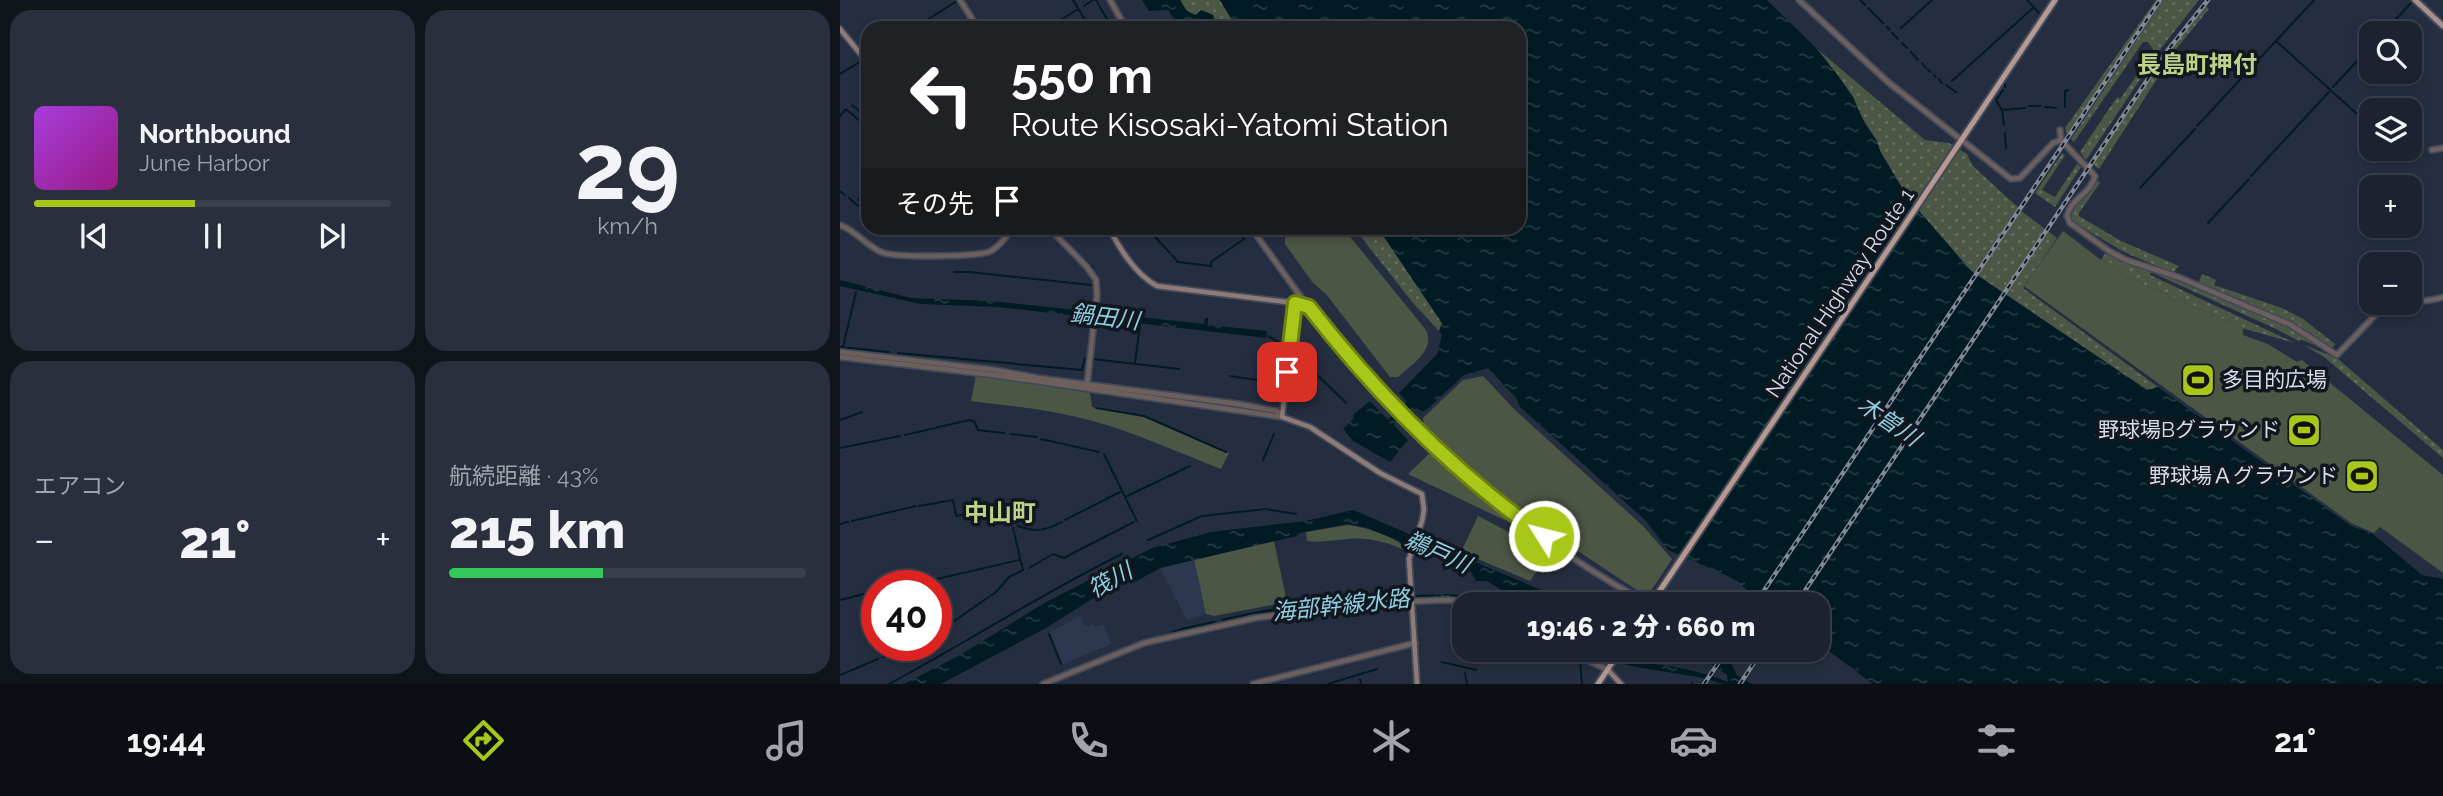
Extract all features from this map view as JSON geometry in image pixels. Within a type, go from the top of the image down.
[{"type":"highway","name":"National Highway Route 1","points":[[1659,592],[2055,0]]},
{"type":"highway","points":[[1598,684],[1613,662]]},
{"type":"main road","points":[[2415,0],[2443,26]]},
{"type":"main road","points":[[840,29],[861,54]]},
{"type":"main road","points":[[1113,235],[1125,255],[1153,285],[1295,303],[1282,417],[1310,427],[1380,473],[1422,494],[1424,510],[1410,551],[1409,567],[1417,684]]},
{"type":"main road","points":[[1608,670],[1621,684]]},
{"type":"street","points":[[960,0],[974,21]]},
{"type":"street","points":[[1110,0],[1122,21]]},
{"type":"street","points":[[1799,0],[1888,82],[1960,143],[2015,180],[2053,143],[2061,140]]},
{"type":"street","points":[[2060,130],[2061,140],[2095,176],[2091,187],[2069,208],[2067,216],[2070,223],[2126,260],[2178,277],[2291,325],[2337,355],[2389,304],[2421,303],[2443,298]]},
{"type":"street","points":[[2432,150],[2443,148]]},
{"type":"street","points":[[840,225],[855,232],[884,254],[985,253],[1007,235]]},
{"type":"street","points":[[1056,235],[1094,276],[1097,289],[1087,387]]},
{"type":"street","points":[[1256,235],[1337,343],[1404,416],[1464,473],[1528,525],[1584,565],[1630,592]]},
{"type":"street","points":[[1295,303],[1309,307]]},
{"type":"street","points":[[840,355],[939,362],[1087,387],[1263,408],[1276,411],[1282,417]]},
{"type":"street","points":[[1043,684],[1144,643],[1219,625],[1309,609],[1412,598],[1452,600]]},
{"type":"street","points":[[1253,684],[1270,682],[1416,643]]},
{"type":"street","points":[[1591,662],[1608,670]]},
{"type":"shaded area","points":[[1194,559],[1207,614],[1187,620],[1160,568]]},
{"type":"shaded area","points":[[1080,616],[1085,627],[1103,624],[1112,644],[1063,664],[1050,632]]},
{"type":"green space","points":[[1180,0],[1220,0],[1233,21],[1214,21],[1213,15],[1201,10],[1196,15],[1186,9]]},
{"type":"green space","points":[[2158,0],[2067,135],[2065,128]]},
{"type":"green space","points":[[2163,0],[2199,0],[2162,47],[2086,160],[2080,152],[2117,97],[2120,99],[2154,51],[2148,42],[2143,42],[2074,142],[2071,139]]},
{"type":"green space","points":[[2205,5],[2209,9],[2177,48],[2099,169],[2092,164],[2165,56]]},
{"type":"green space","points":[[1816,48],[1925,140],[1949,143],[1967,154],[1972,165],[2024,213],[2057,238],[2023,288],[2158,387],[2147,390],[1971,271],[1908,198],[1880,151],[1877,141]]},
{"type":"green space","points":[[2062,153],[2065,155],[2042,190],[2055,197],[2077,164],[2081,167],[2055,207],[2035,193]]},
{"type":"green space","points":[[2097,180],[2100,183],[2079,216],[2121,241],[2179,266],[2173,273],[2124,252],[2072,221],[2069,214],[2072,209]]},
{"type":"green space","points":[[2063,231],[2101,260],[2115,265],[2123,275],[2243,328],[2243,335],[2268,344],[2297,362],[2302,360],[2443,475],[2443,573],[2380,527],[2374,533],[2351,523],[2024,286]]},
{"type":"green space","points":[[1349,235],[1426,330],[1428,344],[1421,356],[1398,377],[1390,377],[1326,294],[1313,283],[1285,244],[1285,236]]},
{"type":"green space","points":[[1360,235],[1383,235],[1442,323],[1439,331],[1413,303]]},
{"type":"green space","points":[[2106,252],[2288,326],[2324,349],[2300,339],[2299,341],[2151,272],[2150,275],[2295,343],[2245,329],[2123,275],[2115,265],[2101,260]]},
{"type":"green space","points":[[2202,274],[2216,280],[2214,285],[2282,308],[2303,319],[2335,344],[2332,348],[2328,347],[2282,320],[2198,284]]},
{"type":"green space","points":[[2304,345],[2337,358],[2443,450],[2443,458],[2324,357]]},
{"type":"green space","points":[[976,375],[1090,393],[1092,407],[1144,416],[1229,453],[1221,469],[1139,436],[1089,420],[971,401]]},
{"type":"green space","points":[[1483,376],[1515,410],[1643,526],[1672,559],[1650,592],[1640,592],[1530,519],[1424,427],[1423,418],[1463,380]]},
{"type":"green space","points":[[1436,450],[1523,523],[1521,528],[1408,474]]},
{"type":"green space","points":[[1478,516],[1549,553],[1530,581],[1461,552]]},
{"type":"green space","points":[[1348,525],[1379,532],[1405,548],[1404,550],[1384,542],[1362,539],[1307,541],[1306,532]]},
{"type":"green space","points":[[1274,541],[1287,602],[1214,616],[1206,614],[1194,559]]},
{"type":"water","points":[[1142,0],[1180,0],[1193,14],[1196,15],[1201,10],[1213,15],[1214,21],[1177,21],[1169,10],[1149,11]]},
{"type":"water","name":"木曽川","points":[[1220,0],[1767,0],[1816,48],[1837,74],[1853,97],[1865,124],[1908,198],[1971,271],[2147,390],[2158,387],[2351,526],[2373,534],[2422,575],[2443,579],[2443,684],[1873,684],[1830,652],[1830,592],[1750,592],[1730,577],[1668,550],[1646,521],[1520,407],[1516,398],[1488,368],[1464,375],[1421,415],[1412,407],[1394,425],[1408,440],[1390,462],[1353,441],[1343,429],[1354,418],[1353,415],[1370,401],[1388,420],[1407,402],[1399,393],[1437,354],[1442,323],[1383,235],[1526,235],[1526,21],[1233,21]]},
{"type":"water","points":[[840,280],[911,298],[992,301],[1204,324],[1205,318],[1208,318],[1208,325],[1267,331],[1266,338],[998,307],[920,304],[840,286]]},
{"type":"water","points":[[1353,510],[1546,592],[1503,591],[1487,581],[1476,581],[1471,572],[1429,553],[1415,552],[1399,541],[1367,528],[1348,524],[1299,533],[1297,536],[1160,568],[1137,581],[1126,580],[1046,628],[941,684],[904,684],[952,661],[1046,602],[1152,548],[1211,532],[1305,521]]},
{"type":"water","points":[[1452,594],[1452,598],[1380,599],[1311,606],[1176,634],[1170,632],[1274,608],[1361,598]]},
{"type":"water","points":[[1617,662],[1669,666],[1728,682],[1727,675],[1708,662],[1730,662],[1737,675],[1752,684],[1722,684],[1703,678]]},
{"type":"waterway","points":[[1073,0],[1086,21]]},
{"type":"waterway","points":[[1084,6],[1093,0]]},
{"type":"waterway","points":[[1096,0],[1108,21]]},
{"type":"waterway","points":[[1901,28],[1932,0]]},
{"type":"waterway","points":[[2027,0],[2039,13]]},
{"type":"waterway","points":[[2314,0],[2276,41],[2356,113]]},
{"type":"waterway","points":[[925,21],[957,1]]},
{"type":"waterway","points":[[1861,1],[1865,5]]},
{"type":"waterway","points":[[2394,21],[2411,3]]},
{"type":"waterway","points":[[1952,81],[2034,7]]},
{"type":"waterway","points":[[1868,8],[1883,23]]},
{"type":"waterway","points":[[1059,21],[1078,9]]},
{"type":"waterway","points":[[1887,27],[1890,30]]},
{"type":"waterway","points":[[1892,33],[1898,39]]},
{"type":"waterway","points":[[2197,126],[2275,42]]},
{"type":"waterway","points":[[1902,43],[1907,48]]},
{"type":"waterway","points":[[1911,52],[1918,60]]},
{"type":"waterway","points":[[2333,87],[2359,59]]},
{"type":"waterway","points":[[840,74],[861,61]]},
{"type":"waterway","points":[[1922,63],[1926,68]]},
{"type":"waterway","points":[[1939,79],[1942,83]]},
{"type":"waterway","points":[[1946,85],[1956,92]]},
{"type":"waterway","points":[[2002,110],[1996,100],[2003,90]]},
{"type":"waterway","points":[[2065,107],[2065,91],[2068,90]]},
{"type":"waterway","points":[[2251,176],[2329,92]]},
{"type":"waterway","points":[[852,105],[861,112]]},
{"type":"waterway","points":[[2029,106],[2040,106]]},
{"type":"waterway","points":[[2045,107],[2056,108]]},
{"type":"waterway","points":[[2004,125],[2002,110],[2025,108]]},
{"type":"waterway","points":[[840,116],[846,109],[861,122]]},
{"type":"waterway","points":[[2140,188],[2195,129]]},
{"type":"waterway","points":[[2005,133],[2006,148]]},
{"type":"waterway","points":[[2208,223],[2249,179]]},
{"type":"waterway","points":[[840,191],[845,195]]},
{"type":"waterway","points":[[858,200],[861,197]]},
{"type":"waterway","points":[[849,198],[861,208]]},
{"type":"waterway","points":[[1060,235],[1068,243]]},
{"type":"waterway","points":[[1153,235],[1170,253]]},
{"type":"waterway","points":[[1172,255],[1178,262],[1211,266],[1211,262],[1244,239],[1241,235]]},
{"type":"waterway","points":[[1070,246],[1093,268]]},
{"type":"waterway","points":[[954,272],[967,272]]},
{"type":"waterway","points":[[969,272],[1091,285]]},
{"type":"waterway","points":[[843,347],[856,292]]},
{"type":"waterway","points":[[1135,363],[1140,325]]},
{"type":"waterway","name":"鍋田川","points":[[1268,336],[1287,347]]},
{"type":"waterway","points":[[840,347],[889,352]]},
{"type":"waterway","name":"鍋田川","points":[[1292,350],[1346,403]]},
{"type":"waterway","points":[[898,353],[1082,370],[1085,358]]},
{"type":"waterway","points":[[1093,359],[1179,369]]},
{"type":"waterway","points":[[1230,376],[1263,381]]},
{"type":"waterway","points":[[1268,381],[1279,382]]},
{"type":"waterway","points":[[1096,408],[1144,416],[1226,452]]},
{"type":"waterway","points":[[840,420],[862,412]]},
{"type":"waterway","points":[[905,435],[969,420],[974,421],[978,430],[1004,433]]},
{"type":"waterway","points":[[1011,434],[1037,437]]},
{"type":"waterway","points":[[1263,460],[1274,434]]},
{"type":"waterway","points":[[840,448],[900,436]]},
{"type":"waterway","points":[[1041,439],[1099,452]]},
{"type":"waterway","points":[[1104,454],[1124,495]]},
{"type":"waterway","points":[[1137,521],[1125,497],[1190,466]]},
{"type":"waterway","points":[[1065,520],[1120,492]]},
{"type":"waterway","points":[[919,506],[953,500],[956,516],[1008,504],[1011,518]]},
{"type":"waterway","points":[[852,521],[916,506]]},
{"type":"waterway","points":[[1148,540],[1202,516],[1266,509],[1296,514]]},
{"type":"waterway","points":[[840,524],[848,522]]},
{"type":"waterway","points":[[1018,526],[1041,530],[1062,522]]},
{"type":"waterway","points":[[1079,550],[1134,522]]},
{"type":"waterway","points":[[952,623],[996,592],[1009,577],[1023,570],[1013,528]]},
{"type":"waterway","points":[[1029,568],[1053,554],[1064,558],[1077,551]]},
{"type":"waterway","name":"筏川","points":[[889,684],[1122,554]]},
{"type":"waterway","points":[[952,576],[1019,560]]},
{"type":"waterway","points":[[840,600],[861,595]]},
{"type":"waterway","points":[[1049,634],[1061,664]]},
{"type":"waterway","points":[[840,675],[873,661]]},
{"type":"waterway","points":[[1442,662],[1476,670]]},
{"type":"waterway","points":[[1580,662],[1582,684]]},
{"type":"waterway","points":[[1328,684],[1377,669]]},
{"type":"waterway","points":[[1465,673],[1467,684]]},
{"type":"waterway","points":[[1360,679],[1361,684]]},
{"type":"railway","points":[[1763,592],[2160,0]]},
{"type":"railway","points":[[1804,592],[2164,55],[2208,0]]},
{"type":"railway","points":[[1704,684],[1719,662]]},
{"type":"railway","points":[[1740,684],[1754,662]]},
{"type":"place","name":"多目的広場","points":[[2198,380]]},
{"type":"place","name":"野球場Bグラウンド","points":[[2304,430]]},
{"type":"place","name":"野球場Ａグラウンド","points":[[2362,476]]},
{"type":"district","name":"長島町押付","points":[[2197,65]]},
{"type":"district","name":"中山町","points":[[1000,513]]},
{"type":"route","points":[[1287,372],[1295,303],[1309,307],[1366,377],[1436,448],[1487,493],[1544,536]]},
{"type":"water label","name":"鵜戸川","points":[[1438,552]]},
{"type":"water label","name":"海部幹線水路","points":[[1341,605]]}]
